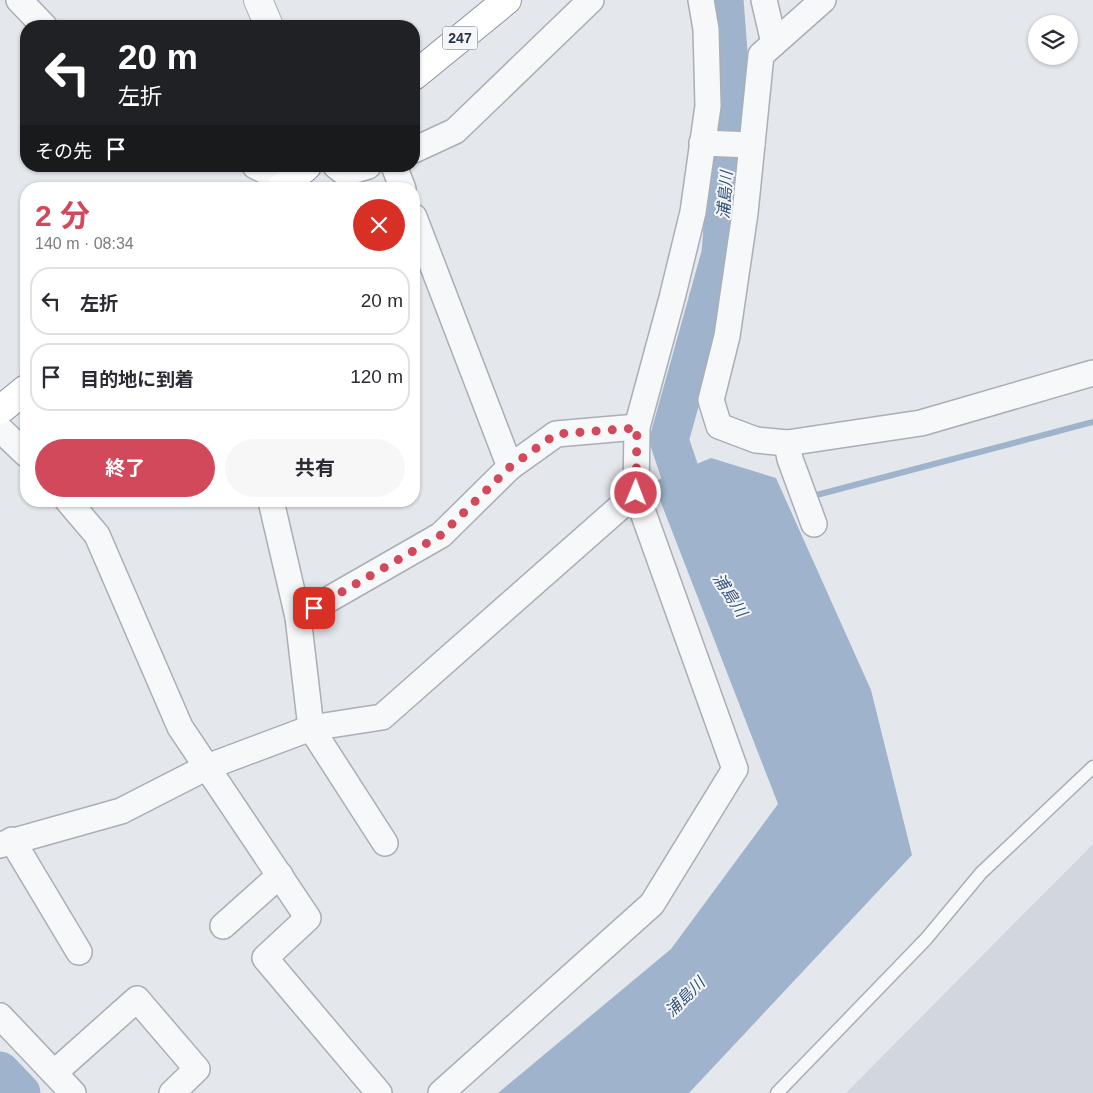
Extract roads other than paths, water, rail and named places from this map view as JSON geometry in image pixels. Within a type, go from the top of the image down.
[{"type":"highway","name":"247","points":[[420,71],[507,0]]},
{"type":"highway","points":[[0,410],[20,394]]},
{"type":"street","points":[[19,0],[38,20]]},
{"type":"street","points":[[258,0],[266,20]]},
{"type":"street","points":[[420,147],[455,131],[591,0]]},
{"type":"street","points":[[441,1093],[652,904],[735,769],[636,493],[637,428],[672,298],[692,212],[708,106],[706,29],[701,0]]},
{"type":"street","points":[[764,0],[774,43]]},
{"type":"street","points":[[823,0],[761,55],[745,213],[727,336],[711,400],[719,426],[788,451],[921,423],[1093,373]]},
{"type":"street","points":[[702,144],[752,145]]},
{"type":"street","points":[[272,172],[292,179]]},
{"type":"street","points":[[420,234],[510,467]]},
{"type":"street","points":[[298,617],[441,535],[510,467],[556,434],[637,428]]},
{"type":"street","points":[[0,429],[20,448]]},
{"type":"street","points":[[788,451],[814,524]]},
{"type":"street","points":[[79,952],[6,843],[121,811],[207,767],[311,728],[382,716],[636,493]]},
{"type":"street","points":[[73,507],[97,535],[180,727],[308,918],[265,958],[379,1093]]},
{"type":"street","points":[[272,507],[298,617],[311,728],[385,843]]},
{"type":"street","points":[[223,926],[280,875]]},
{"type":"street","points":[[54,1073],[137,999],[197,1069],[172,1093]]},
{"type":"street","points":[[0,1016],[73,1093]]},
{"type":"lane","points":[[777,1093],[926,939],[981,873],[1093,766]]},
{"type":"water","points":[[711,458],[776,478],[871,690],[912,855],[689,1093],[498,1093],[671,949],[778,804],[653,482]]},
{"type":"waterway","name":"浦島川","points":[[696,520],[669,440],[721,254],[732,103],[724,0]]},
{"type":"waterway","points":[[809,497],[1093,422]]},
{"type":"waterway","points":[[0,1071],[21,1093]]}]
